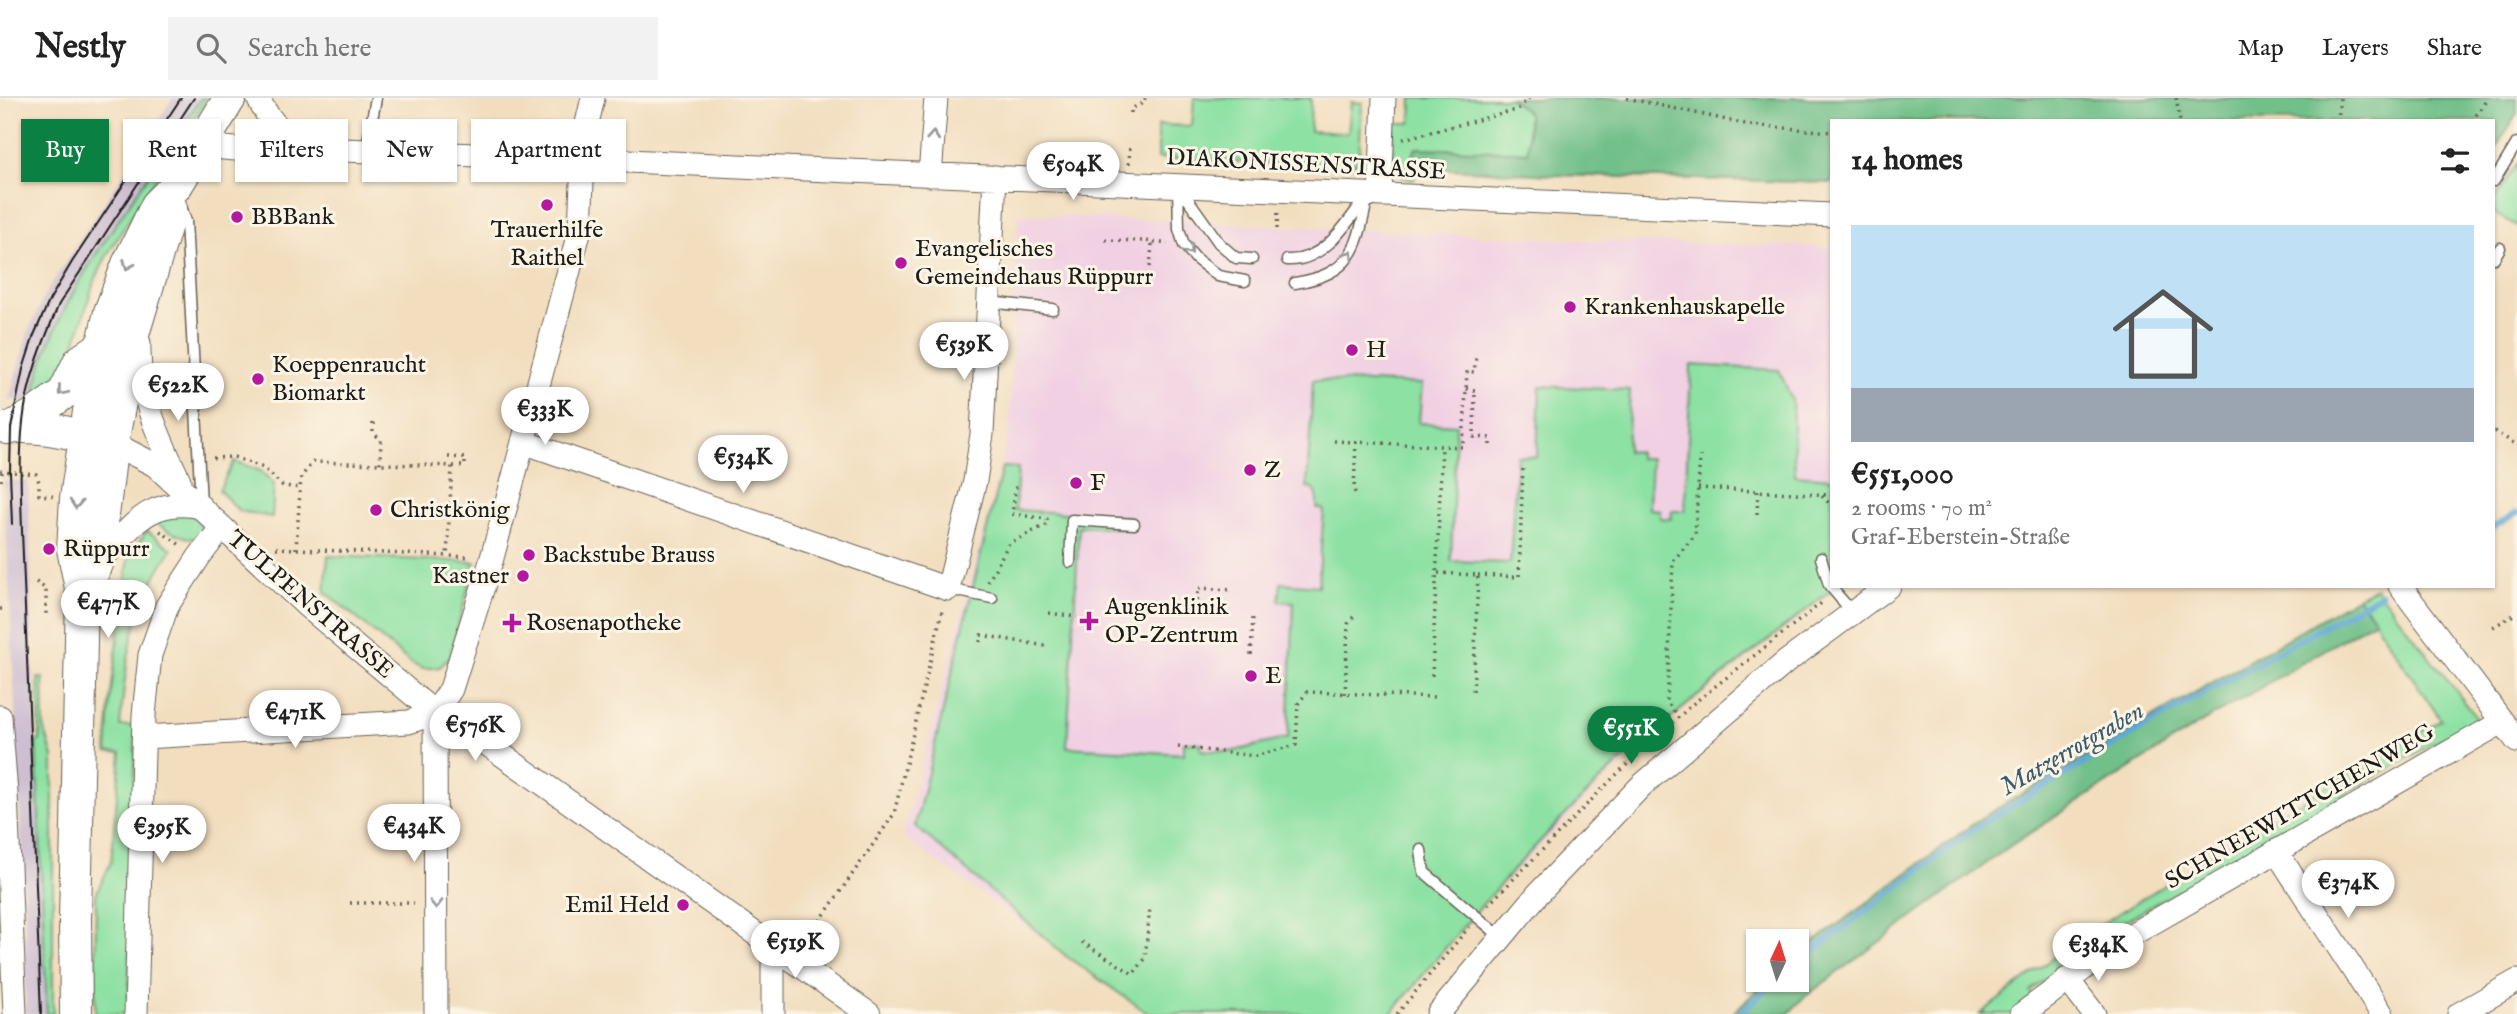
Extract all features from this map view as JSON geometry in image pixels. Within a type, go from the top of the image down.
[{"type":"main road","points":[[216,119],[230,98]]},
{"type":"main road","points":[[82,593],[97,564],[98,440],[103,346],[110,312],[128,264],[157,205],[178,182]]},
{"type":"main road","points":[[76,1014],[75,919],[82,593],[74,549],[76,498],[98,440],[166,232],[176,186]]},
{"type":"main road","points":[[6,429],[33,416],[64,393],[79,362],[103,346]]},
{"type":"main road","name":"TULPENSTRASSE","points":[[6,429],[46,429],[98,440]]},
{"type":"street","name":"DIAKONISSENSTRASSE","points":[[258,98],[270,119]]},
{"type":"street","points":[[588,119],[593,98]]},
{"type":"street","points":[[930,175],[936,98]]},
{"type":"street","points":[[1374,195],[1382,141],[1384,98]]},
{"type":"street","name":"DIAKONISSENSTRASSE","points":[[626,161],[1830,215]]},
{"type":"street","points":[[523,442],[948,589],[975,481],[982,434],[995,177]]},
{"type":"street","points":[[436,1014],[435,713],[451,689],[492,558],[580,229],[582,182]]},
{"type":"street","name":"TULPENSTRASSE","points":[[141,306],[139,361],[160,436],[183,489]]},
{"type":"street","name":"TULPENSTRASSE","points":[[98,440],[155,465],[308,607],[435,713],[460,725],[869,1014]]},
{"type":"street","points":[[97,564],[142,515],[172,505],[201,507]]},
{"type":"street","points":[[136,1014],[144,737],[150,655],[167,606],[222,527]]},
{"type":"street","points":[[1438,1014],[1537,895],[1641,786],[1786,663],[1886,588]]},
{"type":"street","points":[[2402,588],[2517,741]]},
{"type":"street","points":[[144,737],[409,722],[435,713]]},
{"type":"street","points":[[0,717],[6,793],[15,1014]]},
{"type":"street","name":"SCHNEEWITTCHENWEG","points":[[2022,1014],[2124,939],[2502,722]]},
{"type":"street","points":[[2276,850],[2382,1014]]},
{"type":"street","points":[[773,946],[773,1014]]},
{"type":"street","points":[[2067,979],[2094,1014]]},
{"type":"street","points":[[2459,1014],[2517,981]]},
{"type":"lane","points":[[372,119],[376,98]]},
{"type":"lane","points":[[2495,179],[2517,143]]},
{"type":"lane","points":[[1178,185],[1219,243],[1236,258],[1252,259]]},
{"type":"lane","points":[[1178,185],[1179,229],[1184,245],[1206,269],[1218,276],[1245,281]]},
{"type":"lane","points":[[176,186],[186,221],[201,507]]},
{"type":"lane","points":[[1286,260],[1298,261],[1309,257],[1330,243],[1374,195]]},
{"type":"lane","points":[[1295,283],[1315,280],[1345,263],[1353,253],[1374,195]]},
{"type":"lane","points":[[988,302],[1052,309]]},
{"type":"lane","points":[[148,400],[195,391]]},
{"type":"lane","points":[[1070,562],[1072,520],[1135,524]]},
{"type":"lane","points":[[1821,558],[1830,586]]},
{"type":"lane","points":[[1832,588],[1853,613]]},
{"type":"lane","points":[[948,589],[992,598]]},
{"type":"lane","points":[[1421,850],[1424,872],[1501,937]]},
{"type":"path","points":[[1131,113],[1131,109],[1143,103],[1145,98]]},
{"type":"path","points":[[1382,141],[1410,139],[1517,110],[1529,98]]},
{"type":"path","points":[[1627,98],[1750,125],[1830,132]]},
{"type":"path","points":[[2176,98],[2180,119]]},
{"type":"path","points":[[2338,119],[2340,98]]},
{"type":"path","points":[[2473,119],[2488,98]]},
{"type":"path","points":[[1105,240],[1177,245]]},
{"type":"path","points":[[1150,267],[1152,244]]},
{"type":"path","points":[[1334,441],[1463,447],[1467,372],[1474,372],[1476,357]]},
{"type":"path","points":[[1466,389],[1475,390],[1474,437],[1490,438],[1490,445]]},
{"type":"path","points":[[373,423],[373,433],[381,440],[380,464]]},
{"type":"path","points":[[2495,432],[2517,445]]},
{"type":"path","points":[[1356,442],[1354,490],[1357,497]]},
{"type":"path","points":[[1432,676],[1442,446]]},
{"type":"path","points":[[1663,731],[1658,725],[1674,711],[1667,702],[1673,561],[1695,535],[1700,456]]},
{"type":"path","points":[[198,459],[234,457],[264,468],[283,486],[300,488]]},
{"type":"path","points":[[296,549],[301,477],[313,462],[465,466],[465,458],[448,457]]},
{"type":"path","points":[[447,556],[452,466]]},
{"type":"path","points":[[1438,573],[1519,577],[1523,466]]},
{"type":"path","points":[[1,481],[1,472],[36,474],[40,482],[39,495],[66,497]]},
{"type":"path","points":[[988,582],[1009,543],[1048,524],[1047,519],[1018,517],[1012,514],[1016,486]]},
{"type":"path","points":[[1698,488],[1830,495]]},
{"type":"path","points":[[1757,514],[1758,491]]},
{"type":"path","points":[[1820,494],[1830,504]]},
{"type":"path","points":[[151,525],[199,557]]},
{"type":"path","points":[[247,552],[261,547],[492,558]]},
{"type":"path","points":[[1473,694],[1478,575]]},
{"type":"path","points":[[36,582],[46,589],[46,616]]},
{"type":"path","points":[[1185,611],[1198,610],[1198,588],[1231,590]]},
{"type":"path","points":[[793,960],[894,814],[948,589]]},
{"type":"path","points":[[1049,613],[1077,617]]},
{"type":"path","points":[[2493,627],[2517,613]]},
{"type":"path","points":[[1345,694],[1348,624],[1355,615]]},
{"type":"path","points":[[1251,655],[1253,617]]},
{"type":"path","points":[[980,642],[981,635],[1046,646]]},
{"type":"path","points":[[1178,747],[1255,756],[1296,744],[1298,704],[1307,692],[1436,696]]},
{"type":"path","points":[[349,903],[436,903]]},
{"type":"path","points":[[1082,942],[1133,974],[1145,959],[1150,907]]},
{"type":"shaded area","points":[[173,98],[201,98],[187,119],[159,119]]},
{"type":"shaded area","points":[[123,175],[123,182],[144,182],[64,307],[42,361],[32,404],[9,399],[29,330],[45,294]]},
{"type":"shaded area","points":[[1018,214],[1600,241],[1830,247],[1830,588],[1836,588],[1693,701],[1601,783],[1483,904],[1393,1014],[1149,1014],[903,837],[1009,429]]},
{"type":"shaded area","points":[[4,481],[28,481],[31,582],[34,583],[31,584],[31,616],[47,1014],[25,1014],[25,915]]},
{"type":"green space","points":[[201,98],[207,98],[194,119],[187,119]]},
{"type":"green space","points":[[1194,98],[1311,98],[1310,131],[1348,133],[1351,102],[1362,103],[1359,159],[1351,167],[1158,158],[1158,125],[1192,126]]},
{"type":"green space","points":[[1412,98],[1510,98],[1528,113],[1529,152],[1416,148],[1412,157],[1416,167],[1414,180],[1405,178],[1399,173],[1393,158],[1394,123],[1411,123]]},
{"type":"green space","points":[[1510,98],[2517,98],[2517,114],[2495,149],[2495,119],[1830,119],[1830,183],[1552,175],[1416,167],[1412,157],[1416,148],[1528,152],[1528,113]]},
{"type":"green space","points":[[2517,164],[2517,226],[2495,214],[2495,198]]},
{"type":"green space","points":[[144,182],[153,182],[108,253],[94,282],[69,364],[32,404],[38,377],[56,327],[80,281]]},
{"type":"green space","points":[[1691,365],[1779,370],[1792,400],[1795,475],[1830,478],[1830,588],[1834,588],[1686,705],[1600,781],[1492,894],[1391,1014],[1149,1014],[1066,956],[915,826],[1002,467],[1018,468],[1015,510],[1132,517],[1131,529],[1079,526],[1067,747],[1184,754],[1184,742],[1201,743],[1201,750],[1230,752],[1288,738],[1294,602],[1279,601],[1281,583],[1318,586],[1324,509],[1317,508],[1317,494],[1313,489],[1307,488],[1313,380],[1422,384],[1419,423],[1456,425],[1451,561],[1510,563],[1517,456],[1537,457],[1540,386],[1630,390],[1627,451],[1639,452],[1639,458],[1651,459],[1649,509],[1660,510],[1660,518],[1671,519],[1672,511],[1685,511]]},
{"type":"green space","points":[[234,461],[261,471],[274,484],[272,517],[239,511],[219,490]]},
{"type":"green space","points":[[188,512],[199,523],[199,539],[176,534],[155,522],[162,516]]},
{"type":"green space","points":[[147,531],[172,549],[148,592],[133,633],[120,726],[136,726],[128,1014],[95,1014],[96,894],[111,862],[121,753],[107,752],[110,700],[129,556]]},
{"type":"green space","points":[[328,556],[475,562],[450,656],[440,667],[423,669],[412,664],[325,592]]},
{"type":"green space","points":[[2376,588],[2477,718],[2122,923],[2030,991],[2033,996],[2012,1014],[1980,1014],[2080,937],[2263,824],[2441,720],[2358,597]]},
{"type":"green space","points":[[2358,597],[2375,620],[2194,727],[2010,846],[1803,998],[1788,1014],[1732,1014],[1755,992],[1810,992],[1810,945],[1981,818]]},
{"type":"green space","points":[[38,678],[43,678],[44,727],[53,757],[53,1014],[47,1014],[36,742],[40,740]]},
{"type":"waterway","name":"Matzerrotgraben","points":[[2495,526],[2517,513]]},
{"type":"waterway","name":"Matzerrotgraben","points":[[1810,953],[1981,824],[2179,707],[2381,594]]},
{"type":"waterway","name":"Matzerrotgraben","points":[[1739,1014],[1764,992]]},
{"type":"tram line","points":[[12,524],[11,428],[23,369],[34,335],[50,299],[72,262],[181,98]]},
{"type":"tram line","points":[[41,1014],[21,503],[21,449],[25,407],[37,362],[59,304],[194,98]]},
{"type":"place","name":"Trauerhilfe Raithel","points":[[547,205]]},
{"type":"place","name":"BBBank","points":[[237,217]]},
{"type":"place","name":"Evangelisches Gemeindehaus Rüppurr","points":[[901,263]]},
{"type":"place","name":"Krankenhauskapelle","points":[[1570,307]]},
{"type":"place","name":"H","points":[[1352,350]]},
{"type":"place","name":"Koeppenraucht Biomarkt","points":[[258,379]]},
{"type":"place","name":"Z","points":[[1250,470]]},
{"type":"place","name":"F","points":[[1076,483]]},
{"type":"place","name":"Christkönig","points":[[376,510]]},
{"type":"place","name":"Rüppurr","points":[[49,549]]},
{"type":"place","name":"Backstube Brauss","points":[[529,555]]},
{"type":"place","name":"Kastner","points":[[523,576]]},
{"type":"place","name":"Augenklinik OP-Zentrum","points":[[1089,621]]},
{"type":"place","name":"Rosenapotheke","points":[[512,623]]},
{"type":"place","name":"E","points":[[1251,676]]},
{"type":"place","name":"Emil Held","points":[[683,905]]}]
